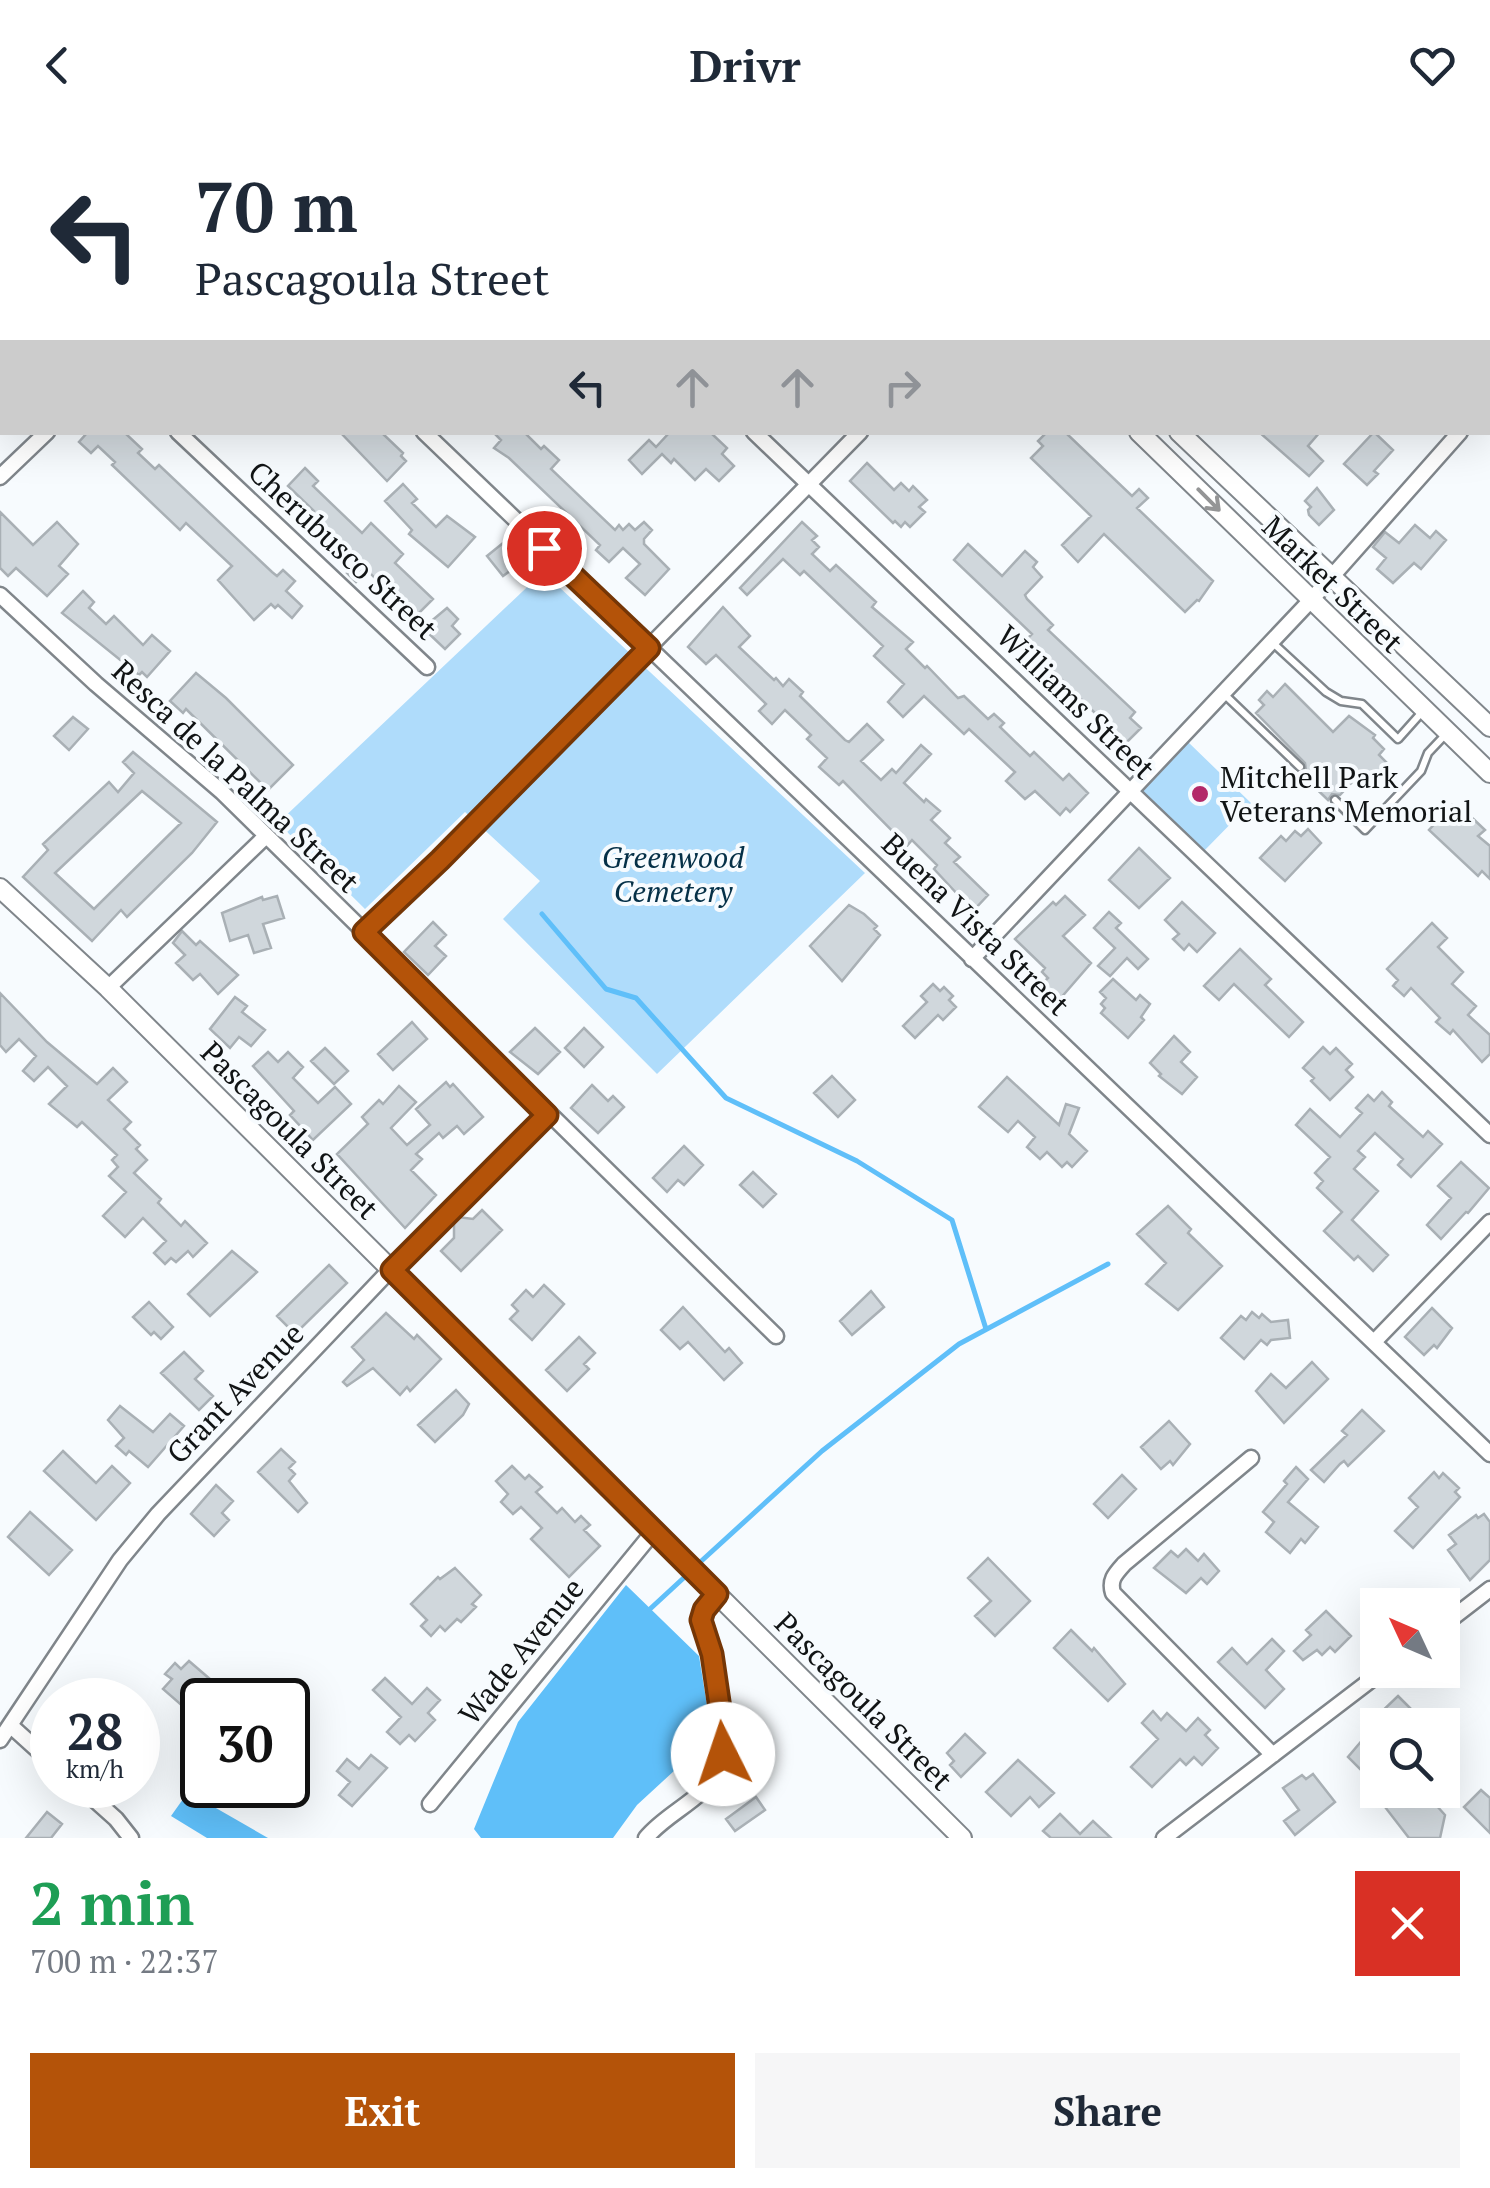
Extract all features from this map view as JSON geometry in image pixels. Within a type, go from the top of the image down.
[{"type":"street","points":[[0,476],[44,435]]},
{"type":"street","name":"Cherubusco Street","points":[[181,435],[427,667]]},
{"type":"street","name":"Buena Vista Street","points":[[427,435],[1490,1454]]},
{"type":"street","name":"Williams Street","points":[[757,435],[1490,1134]]},
{"type":"street","points":[[364,932],[440,860],[857,435]]},
{"type":"street","name":"Market Street","points":[[1142,435],[1490,773]]},
{"type":"street","name":"Market Street","points":[[1182,435],[1490,728]]},
{"type":"street","points":[[972,959],[1311,600],[1457,435]]},
{"type":"street","name":"Resca de la Palma Street","points":[[0,595],[222,792],[776,1336]]},
{"type":"street","points":[[108,988],[265,836]]},
{"type":"street","name":"Pascagoula Street","points":[[0,888],[108,988],[962,1838]]},
{"type":"street","name":"Grant Avenue","points":[[0,1740],[120,1560],[158,1514],[547,1115]]},
{"type":"street","points":[[1374,1342],[1490,1222]]},
{"type":"street","points":[[1251,1458],[1124,1564],[1112,1578],[1113,1594],[1273,1755]]},
{"type":"street","name":"Wade Avenue","points":[[430,1804],[654,1532]]},
{"type":"street","points":[[1460,1612],[1490,1589]]},
{"type":"street","points":[[646,1838],[708,1784],[719,1768],[724,1736],[712,1654],[701,1620],[717,1594]]},
{"type":"street","points":[[1164,1838],[1360,1688]]},
{"type":"street","points":[[10,1724],[30,1742]]},
{"type":"street","points":[[103,1808],[131,1838]]},
{"type":"lane","points":[[1272,642],[1326,692],[1340,701],[1362,704],[1398,738],[1423,710]]},
{"type":"lane","points":[[1223,693],[1300,767]]},
{"type":"lane","points":[[1335,800],[1365,830],[1420,771],[1428,752],[1447,732]]},
{"type":"green space","name":"Greenwood Cemetery","points":[[543,572],[865,873],[657,1074],[503,919],[540,881],[465,812],[365,909],[278,823]]},
{"type":"green space","points":[[1187,741],[1251,803],[1202,853],[1137,792]]},
{"type":"water","points":[[626,1585],[699,1656],[712,1736],[637,1805],[613,1838],[481,1838],[474,1829],[518,1722]]},
{"type":"water","points":[[180,1803],[180,1808],[216,1808],[268,1838],[207,1838],[171,1816]]},
{"type":"building","points":[[85,435],[127,435],[142,449],[138,453],[155,469],[159,465],[272,572],[277,576],[283,570],[295,581],[286,591],[302,606],[292,618],[278,605],[275,608],[271,604],[254,620],[218,580],[232,566],[186,523],[180,530],[112,465],[115,462],[98,446],[91,453],[79,442]]},
{"type":"building","points":[[343,435],[384,435],[403,453],[406,461],[387,481]]},
{"type":"building","points":[[496,435],[527,435],[541,449],[544,446],[559,460],[551,469],[615,530],[619,525],[623,530],[629,524],[635,530],[644,522],[652,530],[644,544],[669,569],[645,595],[626,578],[640,564],[623,548],[609,562],[596,550],[600,545],[494,448],[501,440]]},
{"type":"building","points":[[667,435],[713,435],[727,448],[722,454],[734,466],[719,481],[706,469],[695,480],[674,459],[671,463],[662,454],[642,474],[629,460],[649,440],[656,447]]},
{"type":"building","points":[[1044,435],[1068,435],[1132,496],[1139,489],[1148,498],[1137,508],[1213,581],[1199,601],[1185,612],[1104,534],[1078,562],[1062,545],[1091,516],[1031,458],[1043,446],[1038,441]]},
{"type":"building","points":[[1262,435],[1317,435],[1308,446],[1323,461],[1309,476]]},
{"type":"building","points":[[1371,435],[1377,435],[1393,450],[1367,485],[1344,464]]},
{"type":"building","points":[[867,463],[894,490],[901,483],[909,491],[913,486],[927,500],[919,507],[925,512],[910,527],[905,522],[901,527],[893,523],[850,481]]},
{"type":"building","points":[[305,468],[318,481],[313,486],[362,533],[371,523],[403,554],[395,563],[433,599],[414,618],[367,570],[356,582],[347,573],[358,561],[322,524],[318,527],[308,518],[314,511],[288,486]]},
{"type":"building","points":[[403,484],[417,499],[412,503],[436,527],[447,516],[475,537],[448,567],[409,534],[412,530],[385,501]]},
{"type":"building","points":[[1317,488],[1334,510],[1319,525],[1309,515],[1311,507],[1305,501]]},
{"type":"building","points":[[0,512],[33,545],[57,522],[78,544],[59,566],[68,574],[47,596],[16,568],[8,576],[0,568]]},
{"type":"building","points":[[802,522],[817,536],[812,540],[819,547],[812,554],[830,571],[836,565],[876,602],[872,607],[913,642],[906,649],[925,668],[988,719],[994,714],[1004,723],[1000,727],[1030,756],[1034,752],[1063,780],[1069,774],[1088,793],[1070,812],[1066,808],[1060,815],[1035,791],[1025,799],[1006,781],[1015,772],[969,729],[964,734],[924,696],[903,717],[888,702],[904,684],[874,656],[883,646],[804,571],[800,575],[783,559],[747,595],[740,588]]},
{"type":"building","points":[[1415,525],[1430,538],[1436,531],[1446,540],[1421,569],[1414,563],[1393,583],[1377,569],[1386,558],[1373,547],[1385,532],[1399,543]]},
{"type":"building","points":[[508,539],[532,568],[521,577],[514,568],[503,576],[487,556]]},
{"type":"building","points":[[968,544],[1002,576],[1025,551],[1037,562],[1033,567],[1042,577],[1025,595],[1027,599],[1053,625],[1048,630],[1135,712],[1130,718],[1141,728],[1122,747],[1109,734],[1112,730],[1049,667],[1053,663],[1028,638],[1032,634],[954,560]]},
{"type":"building","points":[[83,591],[94,602],[89,608],[106,624],[114,616],[143,645],[152,635],[170,651],[147,677],[142,672],[139,675],[62,613]]},
{"type":"building","points":[[723,607],[750,636],[739,647],[783,686],[789,679],[803,692],[800,696],[845,740],[849,742],[867,724],[883,740],[861,761],[881,780],[892,769],[896,773],[921,745],[931,754],[904,783],[940,811],[931,820],[950,838],[945,843],[960,857],[954,862],[988,895],[973,911],[912,840],[907,846],[843,781],[839,785],[819,767],[827,758],[807,739],[811,735],[785,710],[772,724],[759,711],[766,704],[716,655],[706,664],[688,647]]},
{"type":"building","points":[[447,608],[458,619],[452,626],[460,634],[445,649],[423,628]]},
{"type":"building","points":[[196,673],[293,765],[268,790],[186,709],[183,713],[170,701]]},
{"type":"building","points":[[1285,684],[1333,732],[1349,716],[1375,735],[1373,738],[1384,749],[1379,755],[1389,765],[1366,788],[1356,778],[1340,795],[1332,794],[1328,800],[1301,774],[1306,770],[1305,763],[1256,713],[1264,705],[1259,700],[1267,691],[1273,697]]},
{"type":"building","points":[[73,717],[88,729],[69,750],[54,736]]},
{"type":"building","points":[[133,752],[217,822],[192,853],[127,917],[121,910],[92,941],[23,877],[48,850],[43,844],[109,782],[118,792],[134,773],[123,762]],"holes":[[[142,791],[181,823],[94,909],[55,873]]]},
{"type":"building","points":[[1452,805],[1485,830],[1478,836],[1490,846],[1490,879],[1482,871],[1478,876],[1429,830]]},
{"type":"building","points":[[1308,829],[1321,843],[1285,881],[1260,858],[1281,836],[1286,841],[1295,831],[1301,836]]},
{"type":"building","points":[[1139,848],[1170,878],[1139,908],[1109,880]]},
{"type":"building","points":[[277,896],[284,918],[263,924],[271,948],[254,953],[248,935],[230,941],[222,913],[262,897],[263,900]]},
{"type":"building","points":[[1065,896],[1085,915],[1063,936],[1091,963],[1053,1007],[1036,990],[1048,978],[1042,972],[1045,968],[1015,939],[1053,902],[1056,905]]},
{"type":"building","points":[[1182,902],[1215,933],[1197,952],[1189,944],[1184,950],[1173,939],[1179,934],[1165,920]]},
{"type":"building","points":[[849,905],[877,926],[874,929],[880,935],[842,981],[810,946]]},
{"type":"building","points":[[1109,912],[1121,923],[1116,928],[1148,959],[1138,969],[1127,958],[1110,976],[1098,966],[1115,948],[1094,928]]},
{"type":"building","points":[[433,922],[446,935],[435,946],[446,956],[428,975],[404,952]]},
{"type":"building","points":[[1432,923],[1447,938],[1438,947],[1463,972],[1452,984],[1476,1006],[1468,1015],[1490,1035],[1490,1054],[1482,1062],[1453,1030],[1450,1034],[1436,1022],[1440,1018],[1411,988],[1404,996],[1393,986],[1398,980],[1387,969]]},
{"type":"building","points":[[182,931],[196,945],[200,941],[238,975],[218,994],[200,974],[193,980],[176,963],[185,955],[173,943]]},
{"type":"building","points":[[1240,949],[1271,979],[1265,985],[1303,1022],[1289,1037],[1234,984],[1219,1000],[1204,986]]},
{"type":"building","points":[[1113,979],[1136,1000],[1140,995],[1150,1004],[1141,1017],[1144,1020],[1128,1038],[1101,1013],[1106,998],[1100,992]]},
{"type":"building","points":[[933,984],[940,991],[944,987],[953,996],[949,1000],[956,1007],[943,1020],[938,1015],[915,1038],[903,1026],[927,1002],[921,996]]},
{"type":"building","points":[[0,993],[47,1042],[97,1084],[113,1068],[127,1082],[108,1100],[131,1122],[124,1129],[140,1145],[136,1149],[147,1160],[134,1173],[181,1226],[185,1221],[207,1243],[193,1257],[188,1251],[176,1262],[171,1258],[165,1264],[154,1253],[166,1241],[143,1218],[125,1237],[103,1216],[126,1192],[109,1176],[118,1167],[112,1160],[117,1155],[82,1122],[77,1127],[49,1104],[67,1086],[48,1067],[34,1081],[23,1071],[36,1056],[19,1039],[6,1052],[0,1045]]},
{"type":"building","points":[[235,997],[247,1006],[242,1012],[265,1030],[251,1046],[239,1037],[230,1048],[210,1029]]},
{"type":"building","points":[[412,1022],[427,1039],[393,1070],[378,1054]]},
{"type":"building","points":[[535,1028],[560,1052],[538,1074],[510,1052]]},
{"type":"building","points":[[584,1028],[603,1047],[584,1067],[565,1048]]},
{"type":"building","points":[[1174,1036],[1190,1052],[1181,1062],[1197,1077],[1182,1094],[1159,1076],[1150,1063]]},
{"type":"building","points":[[1323,1047],[1330,1054],[1336,1048],[1352,1064],[1346,1070],[1353,1077],[1330,1100],[1303,1068]]},
{"type":"building","points":[[325,1048],[348,1071],[334,1084],[311,1061]]},
{"type":"building","points":[[268,1052],[278,1062],[288,1052],[303,1067],[293,1078],[318,1103],[335,1087],[351,1104],[313,1140],[290,1115],[294,1111],[253,1066]]},
{"type":"building","points":[[832,1076],[855,1100],[838,1117],[814,1093]]},
{"type":"building","points":[[1007,1077],[1059,1125],[1066,1104],[1079,1108],[1069,1134],[1087,1151],[1072,1167],[1067,1162],[1062,1167],[1047,1152],[1040,1159],[1027,1147],[1035,1137],[1018,1121],[1008,1132],[979,1107]]},
{"type":"building","points":[[446,1082],[450,1087],[453,1084],[483,1117],[464,1134],[457,1126],[443,1138],[439,1133],[416,1154],[422,1159],[411,1170],[436,1195],[405,1228],[337,1154],[368,1124],[362,1117],[379,1100],[383,1104],[399,1086],[416,1102],[391,1128],[407,1145],[430,1125],[416,1109]]},
{"type":"building","points":[[592,1085],[608,1101],[613,1096],[624,1107],[598,1133],[571,1108]]},
{"type":"building","points":[[1382,1092],[1392,1102],[1389,1106],[1423,1137],[1428,1131],[1442,1144],[1411,1177],[1398,1165],[1403,1159],[1375,1133],[1358,1151],[1365,1157],[1354,1169],[1378,1191],[1352,1220],[1388,1255],[1373,1271],[1358,1256],[1354,1260],[1324,1231],[1342,1212],[1317,1188],[1323,1181],[1315,1173],[1330,1157],[1296,1125],[1310,1109],[1340,1137],[1362,1113],[1356,1108],[1368,1095],[1374,1101]]},
{"type":"building","points":[[684,1146],[703,1165],[684,1185],[678,1180],[667,1192],[653,1178]]},
{"type":"building","points":[[1461,1162],[1489,1188],[1441,1239],[1427,1225],[1451,1198],[1438,1186]]},
{"type":"building","points":[[753,1172],[776,1194],[763,1207],[740,1185]]},
{"type":"building","points":[[1168,1206],[1191,1229],[1188,1233],[1222,1266],[1178,1310],[1146,1284],[1166,1263],[1137,1234]]},
{"type":"building","points":[[482,1210],[502,1230],[461,1271],[441,1251],[454,1238],[458,1217],[473,1219]]},
{"type":"building","points":[[232,1251],[257,1272],[210,1316],[188,1294]]},
{"type":"building","points":[[329,1265],[347,1283],[295,1334],[277,1316]]},
{"type":"building","points":[[544,1285],[564,1304],[532,1340],[510,1319],[518,1311],[512,1305],[526,1290],[533,1297]]},
{"type":"building","points":[[871,1291],[884,1307],[852,1335],[840,1321]]},
{"type":"building","points":[[149,1302],[173,1327],[161,1339],[154,1332],[151,1335],[133,1317]]},
{"type":"building","points":[[683,1307],[725,1352],[729,1348],[742,1363],[724,1380],[688,1342],[680,1349],[661,1330]]},
{"type":"building","points":[[1432,1308],[1452,1328],[1437,1348],[1434,1345],[1424,1355],[1405,1337]]},
{"type":"building","points":[[1252,1312],[1271,1322],[1288,1320],[1290,1338],[1271,1340],[1267,1345],[1261,1340],[1244,1359],[1221,1338],[1241,1316],[1246,1320]]},
{"type":"building","points":[[386,1313],[414,1339],[417,1335],[441,1359],[410,1391],[407,1387],[400,1395],[373,1368],[347,1386],[343,1382],[364,1360],[352,1347]]},
{"type":"building","points":[[579,1337],[595,1353],[584,1364],[589,1369],[567,1391],[546,1370]]},
{"type":"building","points":[[184,1352],[203,1371],[195,1379],[213,1396],[199,1410],[161,1373]]},
{"type":"building","points":[[1312,1362],[1328,1379],[1284,1423],[1256,1391],[1271,1374],[1286,1388]]},
{"type":"building","points":[[456,1390],[469,1404],[435,1442],[418,1425]]},
{"type":"building","points":[[120,1406],[153,1432],[170,1414],[184,1426],[148,1467],[116,1446],[124,1438],[108,1420]]},
{"type":"building","points":[[1362,1410],[1384,1431],[1348,1466],[1344,1461],[1340,1464],[1324,1482],[1311,1470],[1347,1435],[1342,1431]]},
{"type":"building","points":[[1169,1421],[1190,1444],[1173,1465],[1170,1461],[1161,1469],[1141,1447]]},
{"type":"building","points":[[281,1449],[295,1462],[289,1468],[295,1474],[289,1481],[307,1503],[298,1512],[258,1472]]},
{"type":"building","points":[[63,1451],[96,1483],[112,1466],[130,1483],[96,1520],[44,1471]]},
{"type":"building","points":[[512,1466],[525,1479],[529,1475],[542,1487],[536,1492],[557,1513],[562,1508],[575,1522],[581,1516],[590,1525],[584,1530],[600,1546],[569,1577],[531,1539],[542,1528],[521,1507],[513,1514],[501,1502],[508,1494],[496,1481]]},
{"type":"building","points":[[1296,1467],[1308,1479],[1288,1502],[1318,1527],[1290,1553],[1266,1532],[1274,1522],[1263,1512]]},
{"type":"building","points":[[1434,1472],[1439,1478],[1443,1473],[1459,1488],[1455,1492],[1460,1497],[1413,1548],[1395,1531],[1418,1507],[1409,1498]]},
{"type":"building","points":[[1122,1475],[1136,1489],[1108,1518],[1094,1504]]},
{"type":"building","points":[[216,1485],[233,1501],[222,1513],[229,1520],[214,1536],[191,1514]]},
{"type":"building","points":[[30,1512],[72,1550],[49,1575],[8,1537]]},
{"type":"building","points":[[1484,1514],[1490,1522],[1490,1560],[1470,1580],[1448,1550],[1456,1544],[1449,1535],[1476,1515],[1478,1518]]},
{"type":"building","points":[[1186,1549],[1198,1561],[1204,1554],[1219,1571],[1207,1584],[1201,1578],[1186,1593],[1154,1568],[1171,1551],[1178,1557]]},
{"type":"building","points":[[988,1558],[1030,1601],[995,1636],[975,1616],[991,1601],[968,1578]]},
{"type":"building","points":[[455,1568],[481,1595],[472,1604],[476,1607],[461,1622],[457,1619],[445,1631],[440,1626],[431,1636],[421,1626],[427,1620],[411,1604],[438,1577]]},
{"type":"building","points":[[1326,1611],[1351,1636],[1335,1652],[1330,1647],[1322,1655],[1317,1650],[1303,1660],[1294,1651],[1311,1635],[1306,1630]]},
{"type":"building","points":[[1071,1630],[1092,1651],[1094,1648],[1125,1684],[1108,1701],[1054,1648]]},
{"type":"building","points":[[1272,1639],[1284,1651],[1266,1670],[1284,1689],[1265,1708],[1218,1662],[1232,1648],[1247,1664]]},
{"type":"building","points":[[189,1661],[209,1678],[180,1678],[180,1704],[163,1689],[172,1679],[165,1674],[175,1663],[181,1669]]},
{"type":"building","points":[[385,1678],[412,1704],[427,1688],[440,1700],[428,1713],[435,1720],[415,1741],[409,1735],[400,1744],[387,1732],[401,1717],[373,1690]]},
{"type":"building","points":[[1398,1696],[1410,1708],[1385,1708]]},
{"type":"building","points":[[1153,1711],[1161,1720],[1167,1713],[1186,1731],[1198,1718],[1210,1730],[1205,1735],[1218,1748],[1202,1765],[1194,1757],[1186,1765],[1180,1759],[1152,1787],[1131,1767],[1158,1739],[1142,1723]]},
{"type":"building","points":[[965,1734],[985,1753],[961,1777],[950,1765],[954,1761],[947,1753]]},
{"type":"building","points":[[1360,1743],[1360,1769],[1348,1757]]},
{"type":"building","points":[[371,1755],[387,1768],[352,1806],[339,1795],[350,1782],[337,1771],[347,1759],[359,1769]]},
{"type":"building","points":[[1018,1760],[1054,1793],[1039,1807],[1030,1797],[1011,1816],[986,1792]]},
{"type":"building","points":[[1313,1774],[1335,1802],[1295,1835],[1284,1821],[1299,1810],[1283,1788],[1302,1775],[1306,1779]]},
{"type":"building","points":[[1481,1790],[1490,1798],[1490,1833],[1464,1807]]},
{"type":"building","points":[[756,1797],[765,1810],[735,1831],[726,1819]]},
{"type":"building","points":[[1386,1808],[1439,1808],[1445,1815],[1440,1838],[1409,1838]]},
{"type":"building","points":[[47,1812],[62,1824],[51,1838],[26,1838]]},
{"type":"building","points":[[1060,1814],[1080,1834],[1093,1821],[1111,1838],[1051,1838],[1043,1831]]},
{"type":"waterway","points":[[542,914],[606,989],[636,998],[726,1098],[857,1161],[952,1220],[986,1329]]},
{"type":"waterway","points":[[697,1565],[822,1451],[959,1344],[1108,1264]]},
{"type":"waterway","points":[[650,1609],[689,1573]]},
{"type":"place","name":"Mitchell Park Veterans Memorial","points":[[1200,794]]},
{"type":"route","points":[[544,548],[649,648],[364,932],[547,1115],[392,1270],[717,1594],[701,1620],[712,1654],[723,1754]]}]
